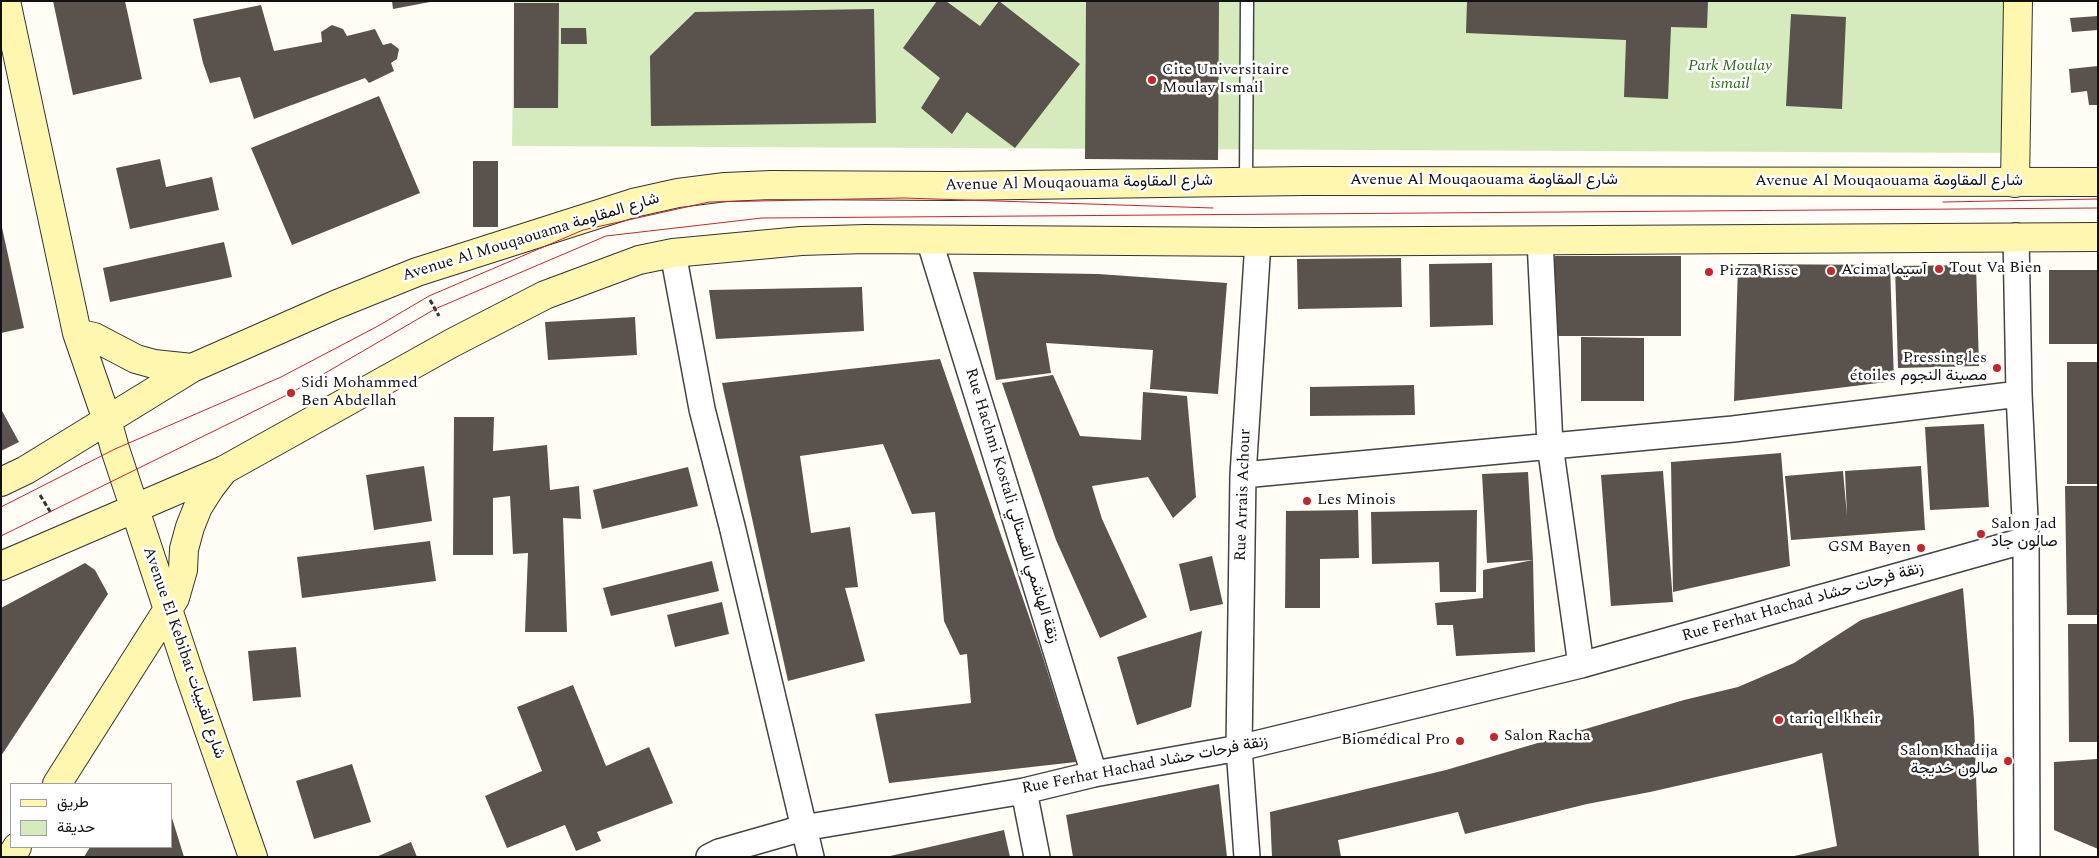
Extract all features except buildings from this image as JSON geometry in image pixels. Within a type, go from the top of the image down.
[{"type":"main road","name":"Avenue El Kebibat شارع القبيبات","points":[[6,1],[77,333],[168,610],[253,857]]},
{"type":"main road","points":[[2015,183],[2018,1]]},
{"type":"main road","name":"Avenue Al Mouqaouama شارع المقاومة","points":[[1,482],[26,470],[192,368],[335,305],[417,272],[633,204],[678,194],[725,187],[771,184],[950,186],[1246,182],[2098,182]]},
{"type":"main road","points":[[1,566],[224,470],[452,343],[546,295],[576,282],[639,260],[672,253],[800,241],[929,239],[1258,242],[2098,236]]},
{"type":"main road","points":[[77,333],[94,338],[118,351],[145,362],[192,368]]},
{"type":"main road","points":[[58,783],[168,610],[180,584],[190,527],[198,507],[224,470]]},
{"type":"street","points":[[2016,236],[2019,394],[2026,540],[2027,857]]},
{"type":"street","name":"Rue Hachmi Kostali زنقة الهاشمي القستالي","points":[[929,239],[1094,774]]},
{"type":"street","points":[[1540,240],[1550,445],[1580,665]]},
{"type":"street","name":"Rue Arrais Achour","points":[[1247,857],[1239,748],[1243,475],[1258,242]]},
{"type":"street","points":[[672,253],[702,409],[811,857]]},
{"type":"street","points":[[1243,475],[1752,427],[2019,394]]},
{"type":"street","name":"Rue Ferhat Hachad زنقة فرحات حشاد","points":[[709,857],[719,852],[803,828],[1024,790],[1094,774],[1239,748],[1580,665],[2026,540]]},
{"type":"street","points":[[1024,790],[1037,857]]},
{"type":"lane","points":[[1246,182],[1247,1]]},
{"type":"path","points":[[417,272],[452,343]]},
{"type":"path","points":[[26,470],[66,537]]},
{"type":"green space","name":"Park Moulay ismail","points":[[514,1],[2014,1],[2014,153],[512,146]]},
{"type":"tram line","points":[[1,507],[115,449],[281,377],[378,326],[429,296],[583,230],[709,202],[904,198],[1213,208]]},
{"type":"tram line","points":[[1943,202],[2098,199]]},
{"type":"tram line","points":[[1,536],[291,393],[435,309],[606,236],[762,218],[2098,208]]},
{"type":"place","name":"Cite Universitaire Moulay Ismail","points":[[1152,80]]},
{"type":"place","name":"Tout Va Bien","points":[[1939,269]]},
{"type":"place","name":"Acima آسيما","points":[[1831,271]]},
{"type":"place","name":"Pizza Risse","points":[[1709,272]]},
{"type":"place","name":"Pressing les étoiles مصبنة النجوم","points":[[1997,368]]},
{"type":"place","name":"Sidi Mohammed Ben Abdellah","points":[[291,393]]},
{"type":"place","name":"Les Minois","points":[[1307,501]]},
{"type":"place","name":"Salon Jad صالون جاد","points":[[1981,534]]},
{"type":"place","name":"GSM Bayen","points":[[1921,548]]},
{"type":"place","name":"tariq el kheir","points":[[1779,720]]},
{"type":"place","name":"Salon Racha","points":[[1494,737]]},
{"type":"place","name":"Biomédical Pro","points":[[1460,741]]},
{"type":"place","name":"Salon Khadija صالون خديجة","points":[[2008,761]]}]
